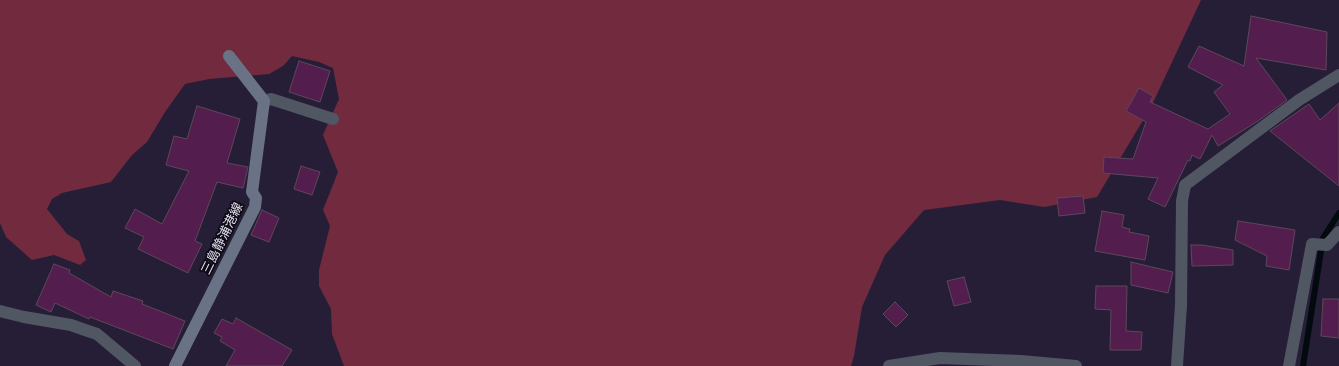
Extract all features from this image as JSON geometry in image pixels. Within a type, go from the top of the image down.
[{"type":"main road","points":[[229,56],[264,101]]},
{"type":"main road","name":"三島静浦港線","points":[[175,366],[255,207],[256,198],[252,192],[264,101]]},
{"type":"street","points":[[1177,366],[1181,306],[1182,201],[1185,185],[1299,100],[1339,75]]},
{"type":"street","points":[[264,101],[271,99],[333,119]]},
{"type":"street","points":[[1289,366],[1312,244],[1327,245],[1339,232]]},
{"type":"street","points":[[0,311],[24,317],[71,325],[97,334],[135,366]]},
{"type":"street","points":[[889,366],[940,358],[1021,361],[1076,366]]},
{"type":"shaded area","points":[[0,0],[1201,0],[1151,107],[1097,197],[1044,207],[1000,200],[924,210],[885,255],[862,307],[851,366],[344,366],[332,334],[331,309],[319,286],[319,270],[330,226],[323,210],[338,172],[323,135],[339,99],[333,68],[319,62],[292,56],[283,66],[269,74],[209,79],[185,84],[165,112],[147,142],[132,155],[111,182],[62,193],[52,199],[47,209],[67,234],[79,241],[86,260],[80,265],[54,255],[32,260],[6,237],[0,223]]},
{"type":"building","points":[[1251,16],[1327,32],[1326,70],[1256,58],[1287,100],[1258,121],[1218,146],[1212,135],[1200,159],[1192,155],[1190,161],[1188,160],[1165,207],[1148,199],[1158,178],[1103,173],[1104,157],[1133,159],[1146,122],[1126,111],[1139,88],[1153,96],[1150,102],[1208,129],[1230,114],[1214,92],[1223,85],[1188,67],[1199,46],[1244,66]]},
{"type":"building","points":[[299,61],[330,71],[320,102],[289,92]]},
{"type":"building","points":[[1339,103],[1339,186],[1270,131],[1309,104],[1320,120]]},
{"type":"building","points":[[197,106],[240,119],[227,163],[248,167],[243,188],[217,182],[195,241],[202,244],[188,273],[138,249],[144,237],[125,228],[135,209],[162,224],[189,171],[166,165],[174,136],[187,139]]},
{"type":"building","points":[[301,166],[320,172],[312,195],[294,189]]},
{"type":"building","points":[[1083,196],[1085,213],[1059,216],[1057,198]]},
{"type":"building","points":[[262,210],[279,218],[269,242],[251,235]]},
{"type":"building","points":[[1102,211],[1124,215],[1122,227],[1130,229],[1129,232],[1149,236],[1145,260],[1095,251]]},
{"type":"building","points":[[1238,221],[1295,230],[1289,270],[1266,266],[1267,256],[1235,240]]},
{"type":"building","points":[[1191,245],[1202,245],[1233,250],[1233,265],[1192,266]]},
{"type":"building","points":[[1131,262],[1173,272],[1168,293],[1131,285]]},
{"type":"building","points":[[54,264],[70,270],[69,273],[111,297],[113,291],[143,301],[142,304],[185,321],[173,349],[90,317],[89,319],[55,303],[51,312],[36,305]]},
{"type":"building","points":[[964,277],[971,302],[954,306],[947,281]]},
{"type":"building","points":[[1096,286],[1127,286],[1126,331],[1142,332],[1141,350],[1110,350],[1111,310],[1095,309]]},
{"type":"building","points":[[1323,299],[1339,299],[1339,338],[1321,336]]},
{"type":"building","points":[[895,302],[908,315],[896,327],[883,314]]},
{"type":"building","points":[[236,318],[292,350],[282,366],[226,366],[235,350],[220,341],[222,337],[214,333],[222,319],[233,324]]},
{"type":"waterway","points":[[1303,366],[1323,238],[1339,213]]}]
